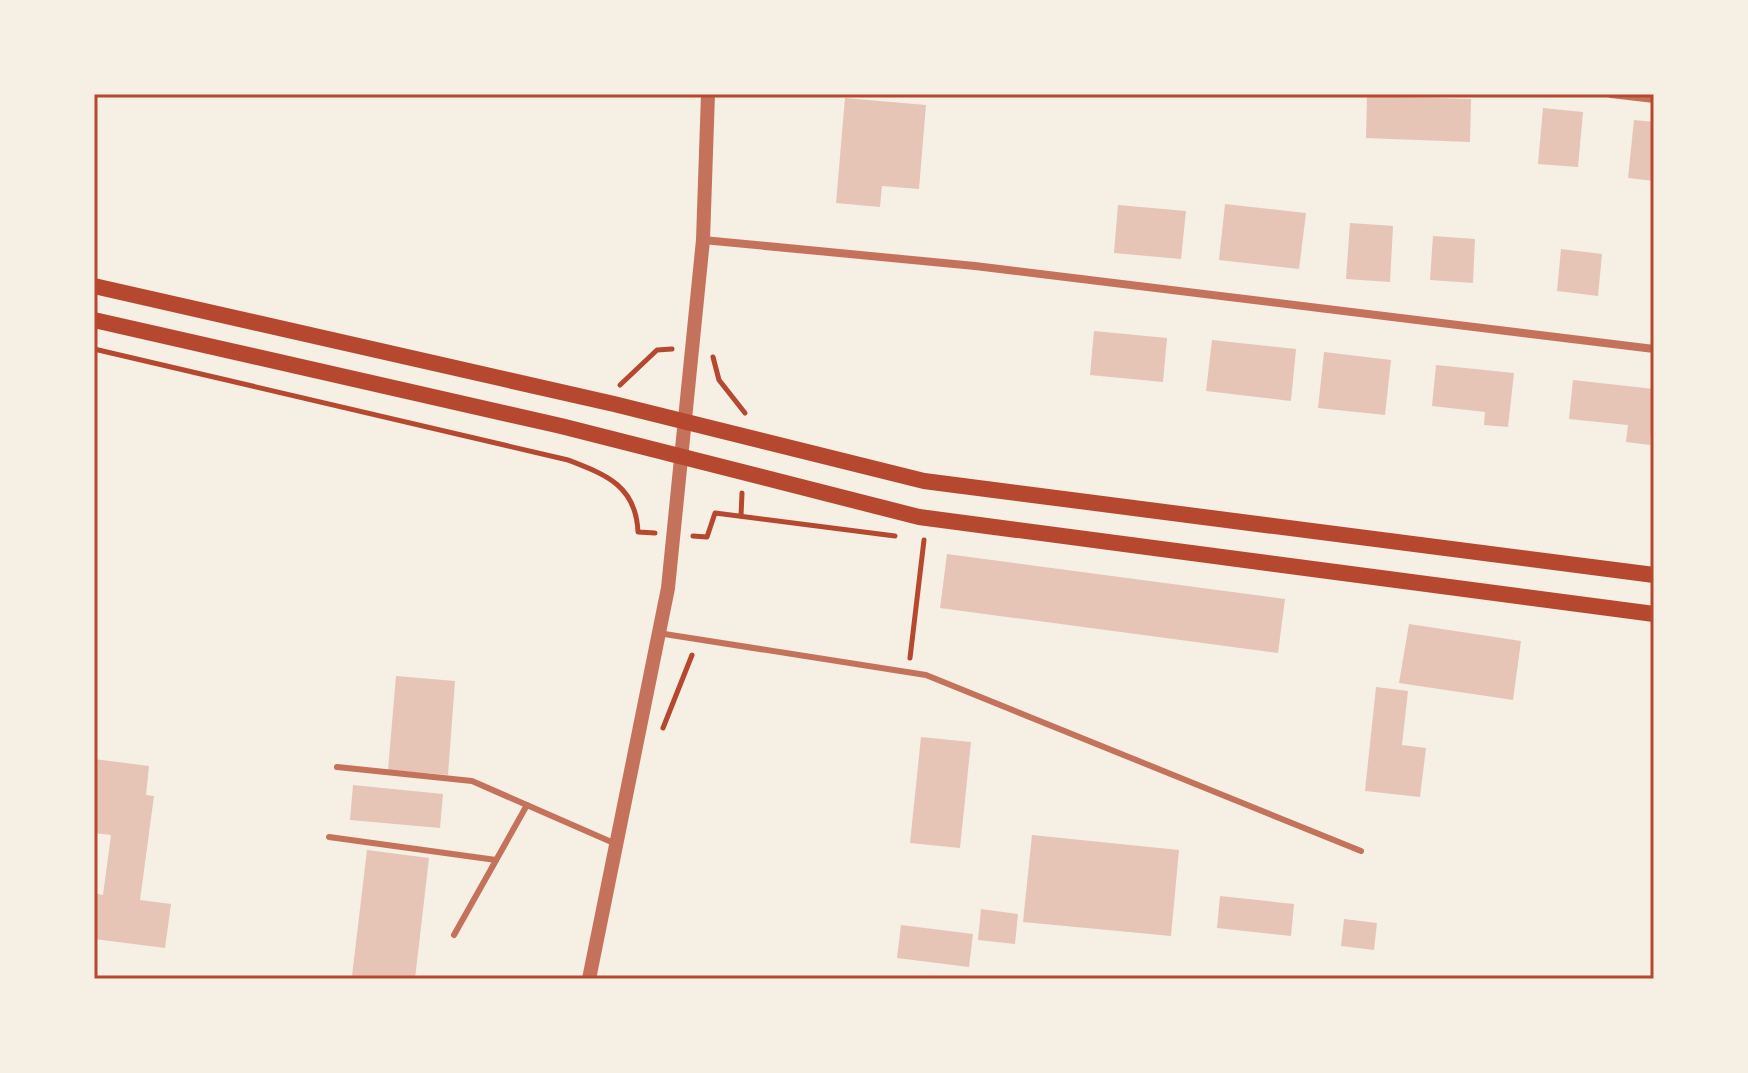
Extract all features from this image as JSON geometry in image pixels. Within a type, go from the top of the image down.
[{"type":"main road","points":[[94,286],[686,422],[924,481],[1654,575]]},
{"type":"main road","points":[[94,320],[561,426],[919,517],[1654,614]]},
{"type":"street","points":[[589,979],[668,588],[703,240],[708,94]]},
{"type":"street","points":[[1611,94],[1654,99]]},
{"type":"street","points":[[703,240],[975,266],[1654,349]]},
{"type":"lane","points":[[658,633],[926,675],[1361,851]]},
{"type":"lane","points":[[337,767],[472,781],[616,844]]},
{"type":"lane","points":[[454,935],[527,805]]},
{"type":"lane","points":[[329,837],[496,860]]},
{"type":"path","points":[[909,672],[924,540]]},
{"type":"building","points":[[1367,96],[1471,99],[1470,142],[1366,138]]},
{"type":"building","points":[[845,98],[926,105],[919,189],[882,186],[880,207],[836,203]]},
{"type":"building","points":[[1543,108],[1583,112],[1578,167],[1538,164]]},
{"type":"building","points":[[1634,120],[1654,122],[1654,181],[1628,178]]},
{"type":"building","points":[[1225,204],[1306,213],[1299,269],[1219,260]]},
{"type":"building","points":[[1118,205],[1186,211],[1181,259],[1114,253]]},
{"type":"building","points":[[1350,223],[1393,226],[1390,282],[1346,279]]},
{"type":"building","points":[[1433,236],[1475,239],[1473,283],[1430,280]]},
{"type":"building","points":[[1561,249],[1602,254],[1598,296],[1557,291]]},
{"type":"building","points":[[1094,331],[1167,338],[1163,382],[1090,375]]},
{"type":"building","points":[[1212,340],[1296,349],[1291,401],[1206,391]]},
{"type":"building","points":[[1324,352],[1391,360],[1385,415],[1318,408]]},
{"type":"building","points":[[1436,365],[1514,373],[1508,427],[1484,425],[1485,412],[1432,406]]},
{"type":"building","points":[[1573,380],[1654,389],[1650,445],[1626,442],[1628,425],[1569,419]]},
{"type":"building","points":[[947,554],[1285,599],[1278,653],[940,608]]},
{"type":"building","points":[[1409,624],[1521,641],[1513,700],[1399,683]]},
{"type":"building","points":[[396,676],[455,681],[448,775],[388,770]]},
{"type":"building","points":[[1376,687],[1408,691],[1402,745],[1426,748],[1420,797],[1365,791]]},
{"type":"building","points":[[921,737],[971,742],[960,848],[910,843]]},
{"type":"building","points":[[94,759],[149,766],[146,795],[154,796],[140,900],[171,904],[165,948],[94,939],[94,893],[103,895],[111,835],[94,833]]},
{"type":"building","points":[[353,785],[443,794],[440,828],[350,820]]},
{"type":"building","points":[[1032,835],[1179,850],[1171,936],[1023,922]]},
{"type":"building","points":[[367,850],[429,858],[415,979],[352,976]]},
{"type":"building","points":[[1220,896],[1294,904],[1291,936],[1217,928]]},
{"type":"building","points":[[981,909],[1018,914],[1015,944],[978,940]]},
{"type":"building","points":[[1344,919],[1377,923],[1374,950],[1341,946]]},
{"type":"building","points":[[901,925],[973,934],[969,967],[897,958]]}]
